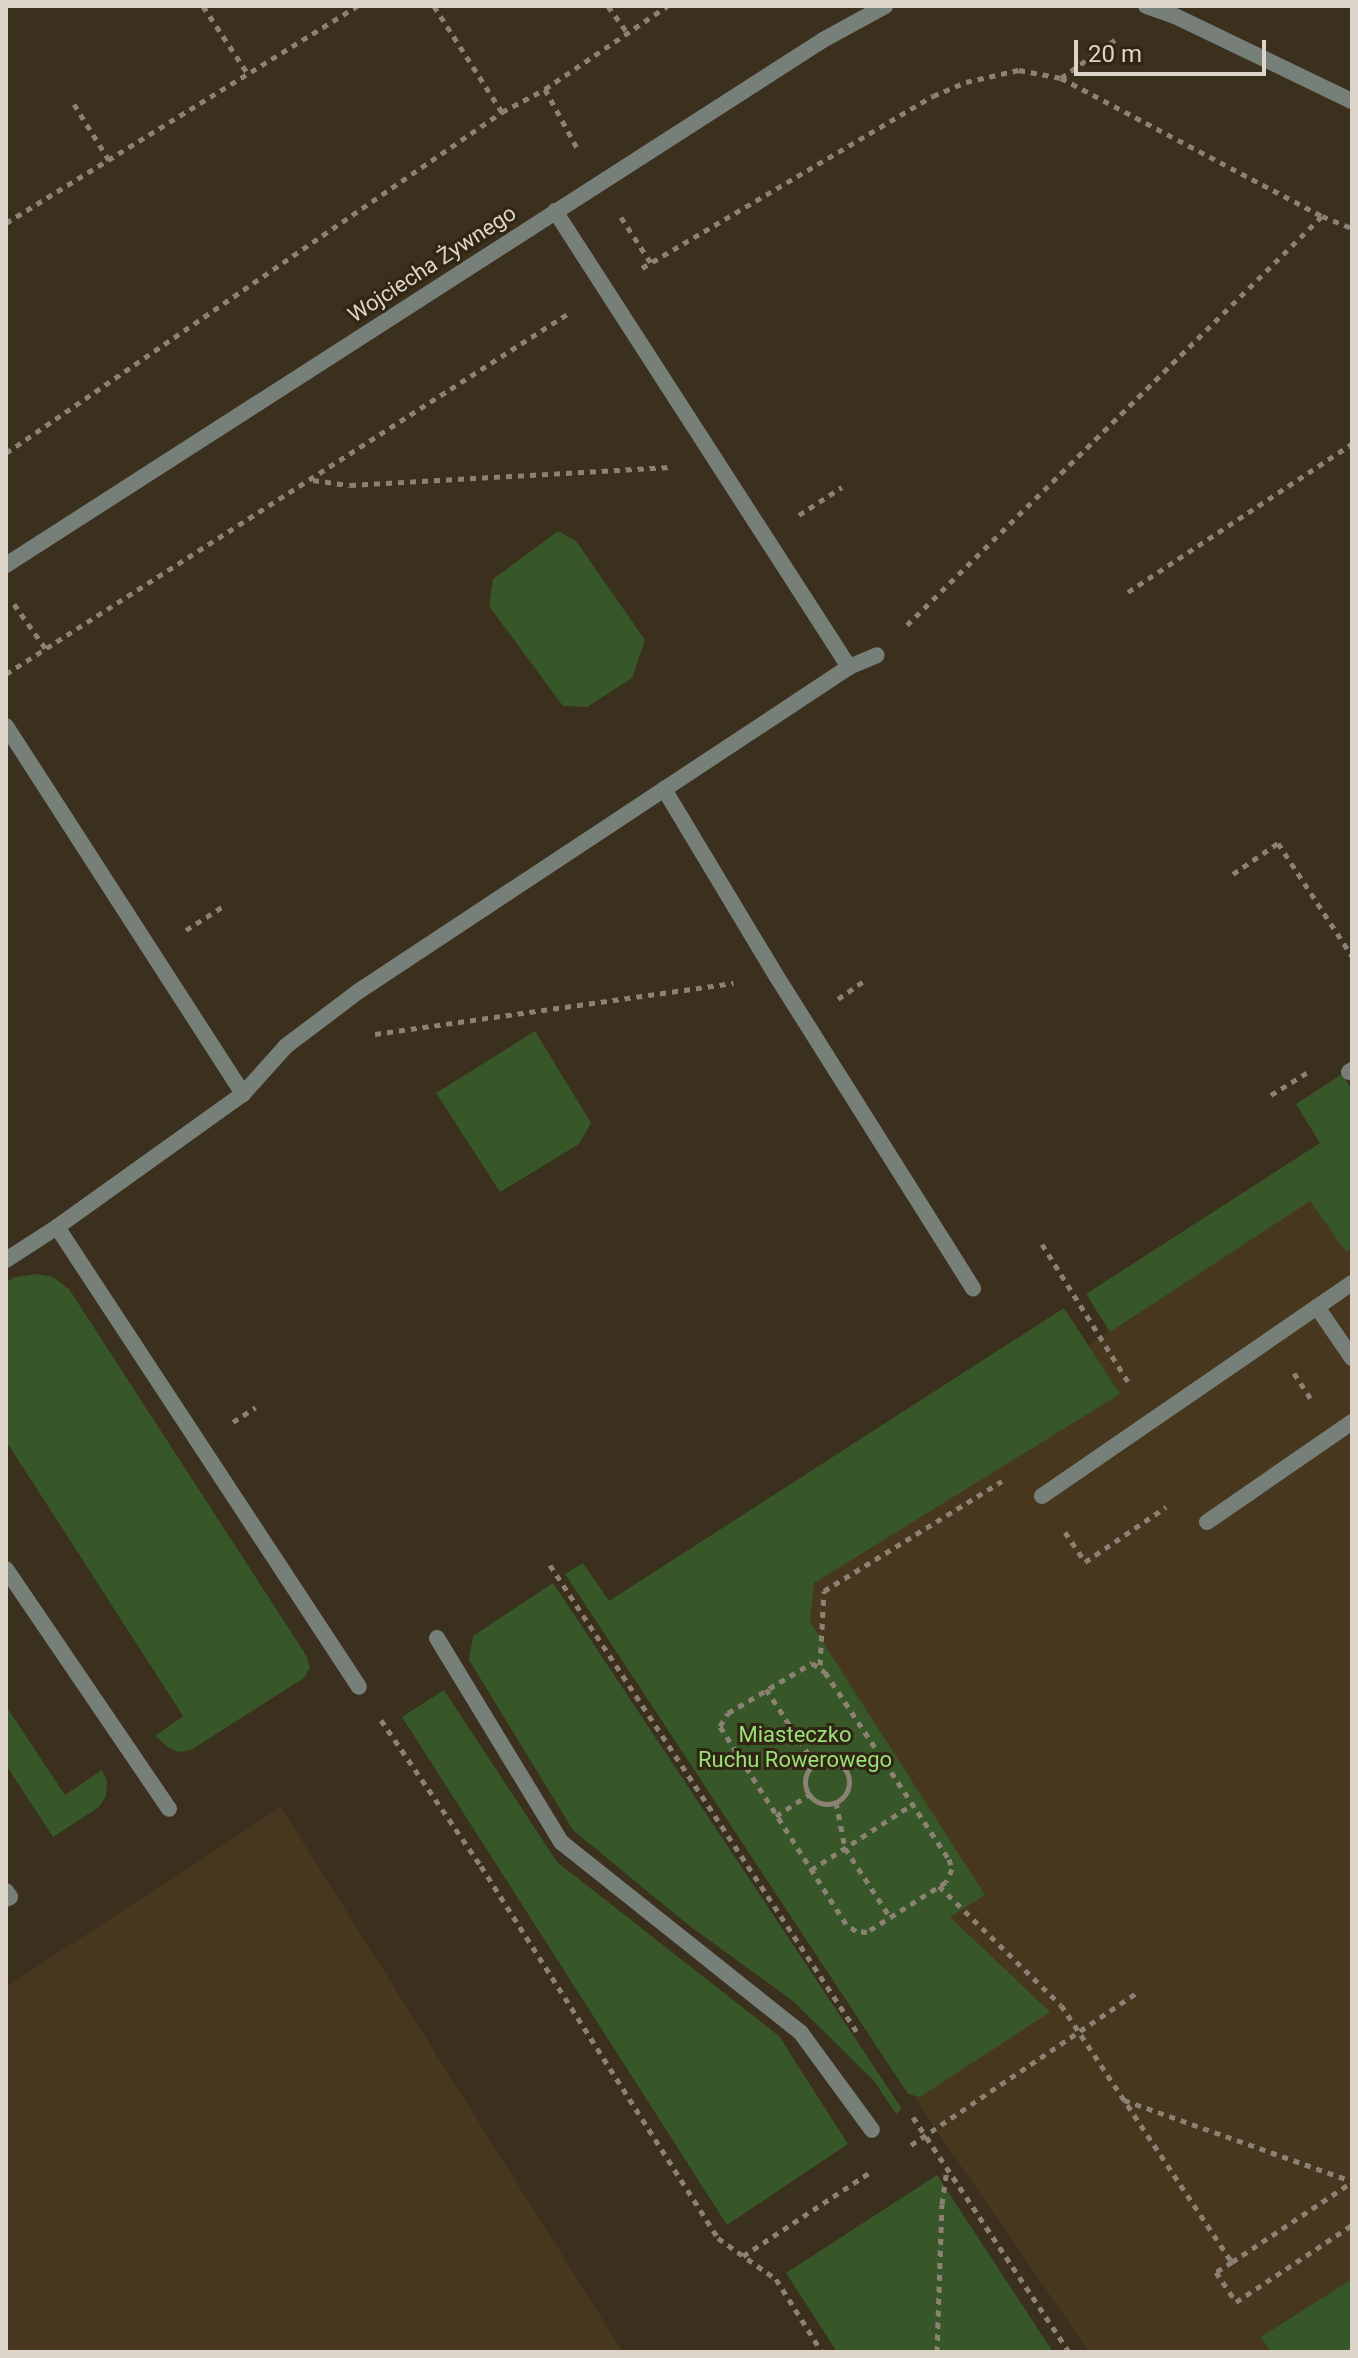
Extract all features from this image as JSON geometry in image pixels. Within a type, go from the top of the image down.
[{"type":"street","name":"Wojciecha Żywnego","points":[[6,565],[823,40],[885,6]]},
{"type":"street","points":[[1151,8],[1352,101]]},
{"type":"street","points":[[555,211],[767,535],[849,667]]},
{"type":"street","points":[[6,1260],[243,1094],[286,1046],[359,991],[849,667],[877,655]]},
{"type":"street","points":[[6,726],[243,1094]]},
{"type":"street","points":[[664,789],[777,977],[973,1288]]},
{"type":"street","points":[[57,1227],[359,1687]]},
{"type":"street","points":[[1042,1496],[1352,1283]]},
{"type":"street","points":[[1317,1307],[1352,1358]]},
{"type":"street","points":[[1207,1522],[1352,1422]]},
{"type":"street","points":[[6,1569],[169,1809]]},
{"type":"street","points":[[437,1638],[561,1842],[801,2033],[872,2130]]},
{"type":"street","points":[[6,1891],[10,1897],[6,1899]]},
{"type":"path","points":[[203,6],[248,74]]},
{"type":"path","points":[[6,223],[357,6]]},
{"type":"path","points":[[434,6],[502,112]]},
{"type":"path","points":[[608,6],[627,32]]},
{"type":"path","points":[[6,453],[502,112],[545,89],[667,6]]},
{"type":"path","points":[[1061,78],[1151,8]]},
{"type":"path","points":[[74,104],[109,160]]},
{"type":"path","points":[[877,655],[1322,216]]},
{"type":"path","points":[[1128,592],[1352,444]]},
{"type":"path","points":[[312,480],[350,485],[721,464]]},
{"type":"path","points":[[767,535],[842,487]]},
{"type":"path","points":[[6,593],[46,649]]},
{"type":"path","points":[[1233,874],[1278,843],[1352,956]]},
{"type":"path","points":[[366,1035],[777,977]]},
{"type":"path","points":[[1042,1244],[1137,1396]]},
{"type":"path","points":[[550,1565],[863,2040]]},
{"type":"path","points":[[820,1665],[913,1804],[949,1859],[951,1876],[867,1932],[856,1931],[846,1924],[720,1726],[728,1713],[802,1666],[820,1665]]},
{"type":"path","points":[[359,1687],[481,1866],[718,2238],[776,2279],[822,2352]]},
{"type":"path","points":[[766,1689],[815,1764]]},
{"type":"path","points":[[832,1760],[844,1768],[848,1789],[836,1802],[818,1801],[810,1794],[806,1779],[815,1764],[832,1760]]},
{"type":"path","points":[[776,1816],[810,1794]]},
{"type":"path","points":[[836,1802],[845,1848],[890,1917]]},
{"type":"path","points":[[811,1870],[913,1804]]},
{"type":"path","points":[[938,1886],[1061,2005],[1232,2262]]},
{"type":"path","points":[[900,2152],[1138,1992]]},
{"type":"path","points":[[1124,2100],[1352,2182]]},
{"type":"path","points":[[907,2106],[1069,2352]]},
{"type":"path","points":[[937,2352],[942,2204],[947,2168]]},
{"type":"path","points":[[743,2256],[874,2170]]},
{"type":"path","points":[[1352,2182],[1216,2272],[1236,2302],[1352,2225]]},
{"type":"shaded area","points":[[1310,1201],[1346,1252],[1352,1249],[1352,2352],[1089,2352],[935,2128],[622,1648]]},
{"type":"shaded area","points":[[281,1807],[623,2352],[6,2352],[6,1987]]},
{"type":"green space","points":[[558,531],[576,541],[645,640],[632,678],[587,707],[563,706],[489,606],[493,579]]},
{"type":"green space","points":[[535,1031],[591,1123],[579,1144],[500,1192],[436,1093]]},
{"type":"green space","points":[[1342,1074],[1352,1090],[1352,1249],[1346,1252],[1310,1201],[1110,1332],[1086,1294],[1320,1143],[1296,1104]]},
{"type":"green space","points":[[38,1274],[53,1277],[69,1289],[306,1655],[310,1667],[304,1678],[191,1750],[178,1752],[155,1736],[183,1716],[6,1441],[6,1282],[15,1277]]},
{"type":"green space","name":"Miasteczko Ruchu Rowerowego","points":[[1064,1308],[1120,1394],[814,1583],[810,1622],[985,1895],[950,1917],[1050,2012],[920,2097],[908,2094],[565,1574],[583,1563],[609,1601]]},
{"type":"green space","points":[[553,1583],[902,2109],[896,2114],[874,2081],[793,2001],[687,1924],[573,1830],[469,1660],[473,1636]]},
{"type":"green space","points":[[444,1690],[557,1862],[779,2036],[848,2144],[727,2225],[402,1717]]},
{"type":"green space","points":[[6,1706],[65,1795],[102,1770],[107,1781],[106,1796],[99,1807],[53,1837],[6,1765]]},
{"type":"green space","points":[[937,2175],[1053,2352],[837,2352],[786,2273]]},
{"type":"green space","points":[[1352,2279],[1352,2352],[1271,2352],[1261,2337]]}]
